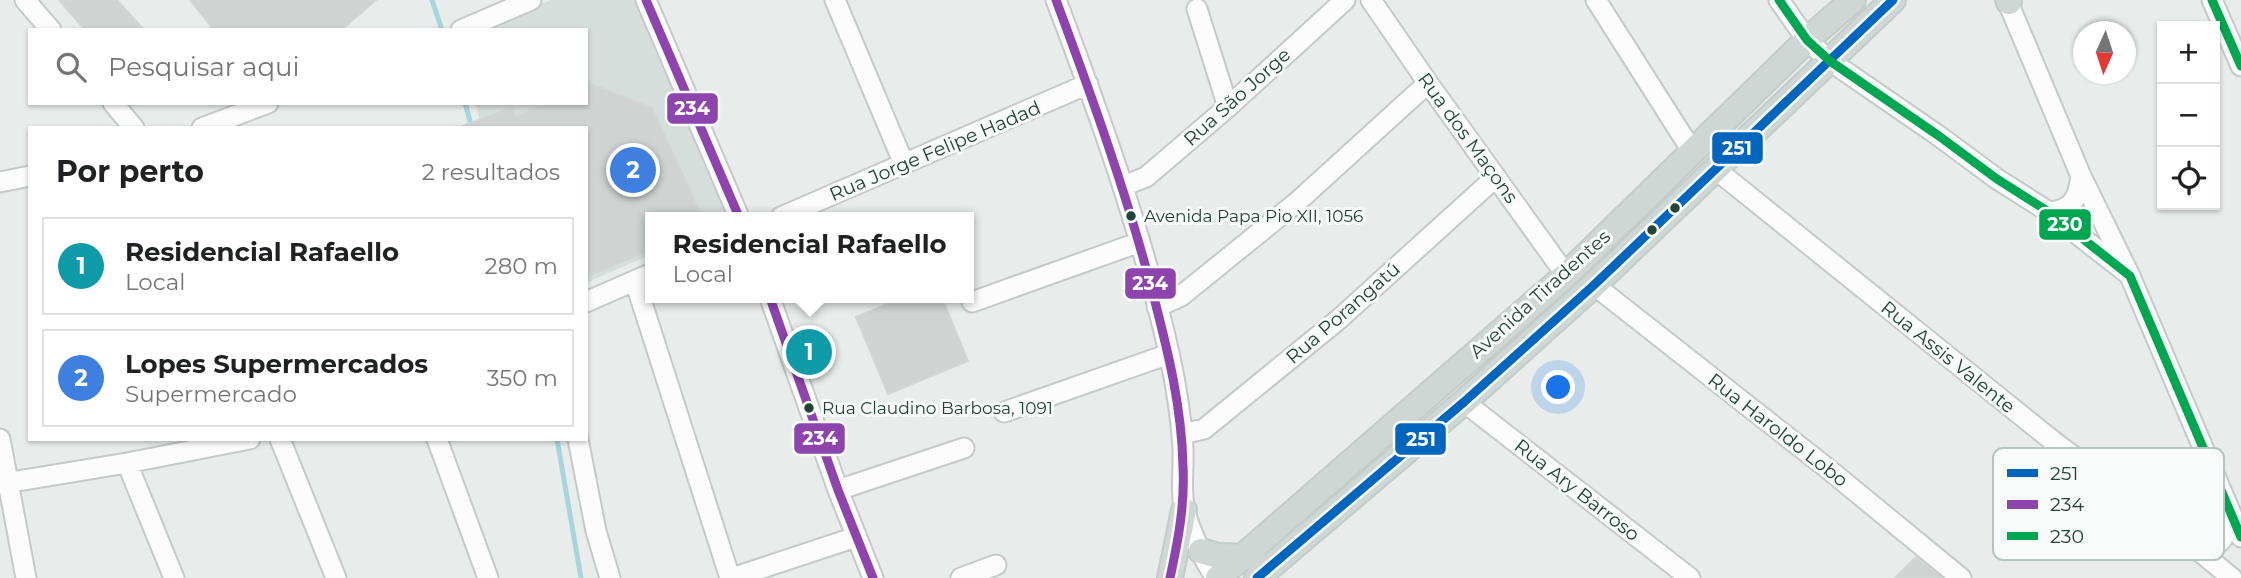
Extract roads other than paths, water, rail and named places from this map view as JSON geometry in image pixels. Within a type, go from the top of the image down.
[{"type":"main road","name":"Avenida Tiradentes","points":[[1217,578],[1566,275],[1807,40],[1853,0]]},
{"type":"main road","name":"Avenida Tiradentes","points":[[1257,578],[1464,402],[1594,285],[1893,0]]},
{"type":"main road","points":[[1170,578],[1184,510]]},
{"type":"main road","points":[[1201,551],[1242,558],[1282,555]]},
{"type":"street","points":[[25,0],[49,28]]},
{"type":"street","points":[[466,28],[529,0]]},
{"type":"street","points":[[646,0],[737,212]]},
{"type":"street","points":[[835,0],[904,164]]},
{"type":"street","points":[[1056,0],[1088,84],[1140,242],[1169,354],[1182,435],[1184,510],[1201,551],[1217,578]]},
{"type":"street","name":"Rua São Jorge","points":[[1123,186],[1146,177],[1228,107],[1345,0]]},
{"type":"street","name":"Rua dos Maçons","points":[[1371,0],[1566,275]]},
{"type":"street","points":[[1596,0],[1692,151]]},
{"type":"street","points":[[1779,0],[1807,40],[1829,61],[1940,136],[1997,179],[2049,212],[2130,276]]},
{"type":"street","points":[[2212,0],[2241,66]]},
{"type":"street","points":[[2008,1],[2081,176],[2130,276],[2202,448]]},
{"type":"street","points":[[1197,9],[1228,107]]},
{"type":"street","points":[[1157,307],[1181,296],[1296,203],[1428,83]]},
{"type":"street","name":"Rua Jorge Felipe Hadad","points":[[793,212],[1088,84]]},
{"type":"street","points":[[115,105],[132,126]]},
{"type":"street","points":[[207,126],[263,105]]},
{"type":"street","name":"Rua Assis Valente","points":[[1714,168],[2062,448]]},
{"type":"street","points":[[0,182],[28,176]]},
{"type":"street","points":[[2049,212],[2062,211],[2076,199],[2081,176]]},
{"type":"street","name":"Rua Porangatú","points":[[1182,435],[1204,429],[1338,320],[1496,177]]},
{"type":"street","points":[[974,301],[1140,242]]},
{"type":"street","points":[[588,301],[642,278]]},
{"type":"street","name":"Rua Haroldo Lobo","points":[[1594,285],[1827,468],[1961,578]]},
{"type":"street","points":[[649,303],[731,578],[856,537]]},
{"type":"street","points":[[772,303],[838,490],[873,578]]},
{"type":"street","points":[[1004,412],[1169,354]]},
{"type":"street","name":"Rua Ary Barroso","points":[[1464,402],[1690,578]]},
{"type":"street","points":[[0,439],[4,483],[26,578]]},
{"type":"street","points":[[4,483],[240,441]]},
{"type":"street","points":[[281,441],[336,578]]},
{"type":"street","points":[[438,441],[488,578]]},
{"type":"street","points":[[578,441],[596,531],[610,578]]},
{"type":"street","points":[[838,490],[964,448]]},
{"type":"street","points":[[127,463],[174,578]]},
{"type":"street","points":[[2224,499],[2241,537]]},
{"type":"street","points":[[2224,538],[2231,516]]},
{"type":"street","name":"Rua Assis Valente","points":[[2210,560],[2232,578]]},
{"type":"street","points":[[961,578],[996,565]]},
{"type":"waterway","points":[[432,0],[441,28]]},
{"type":"waterway","points":[[466,105],[471,126]]},
{"type":"waterway","points":[[557,441],[581,578]]},
{"type":"place","name":"Lopes Supermercados","points":[[633,170]]},
{"type":"place","name":"Avenida Papa Pio XII, 1056","points":[[1131,216]]},
{"type":"place","name":"Residencial Rafaello","points":[[809,352]]},
{"type":"place","name":"Rua Claudino Barbosa, 1091","points":[[809,408]]}]
